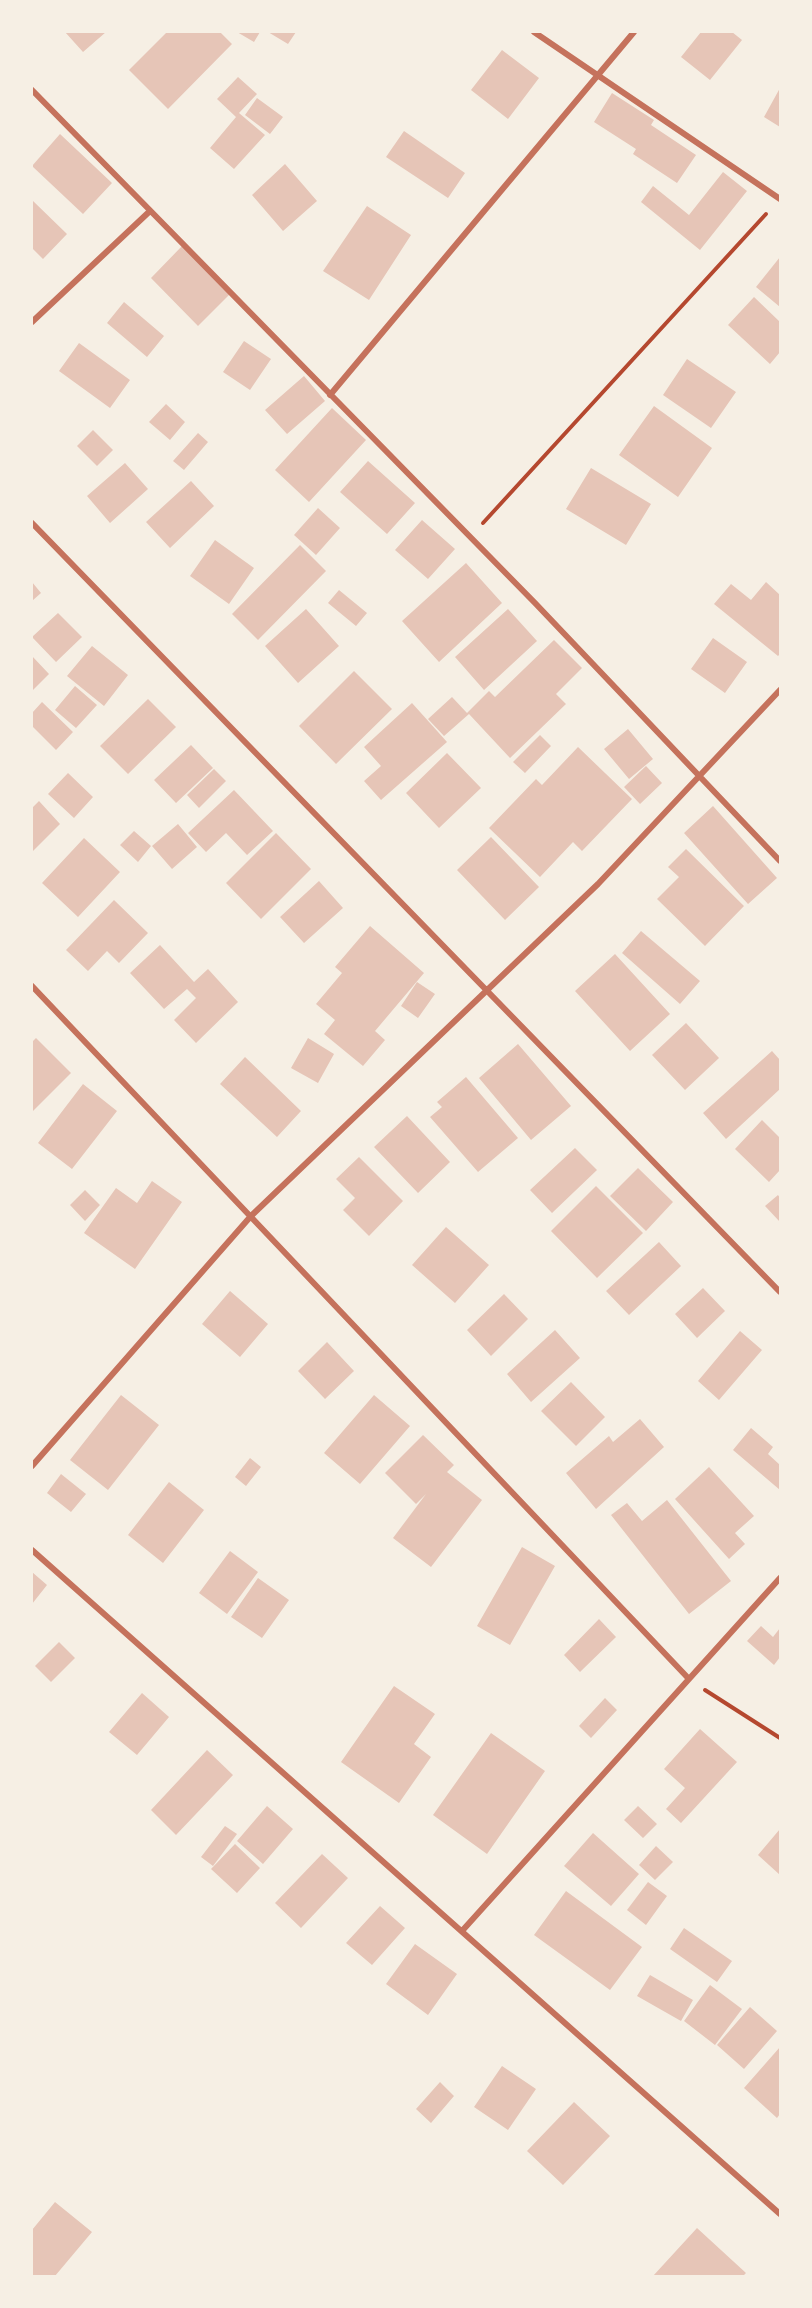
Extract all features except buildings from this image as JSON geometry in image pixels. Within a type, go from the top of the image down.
[{"type":"street","points":[[534,32],[780,199]]},
{"type":"street","points":[[330,394],[634,32]]},
{"type":"street","points":[[32,90],[471,537],[780,861]]},
{"type":"street","points":[[32,322],[150,211]]},
{"type":"street","points":[[32,523],[780,1292]]},
{"type":"street","points":[[32,1466],[250,1216],[598,885],[780,690]]},
{"type":"street","points":[[32,986],[689,1679]]},
{"type":"street","points":[[32,1550],[780,2214]]},
{"type":"street","points":[[462,1931],[780,1578]]},
{"type":"path","points":[[471,537],[780,199]]},
{"type":"path","points":[[689,1679],[780,1738]]}]
